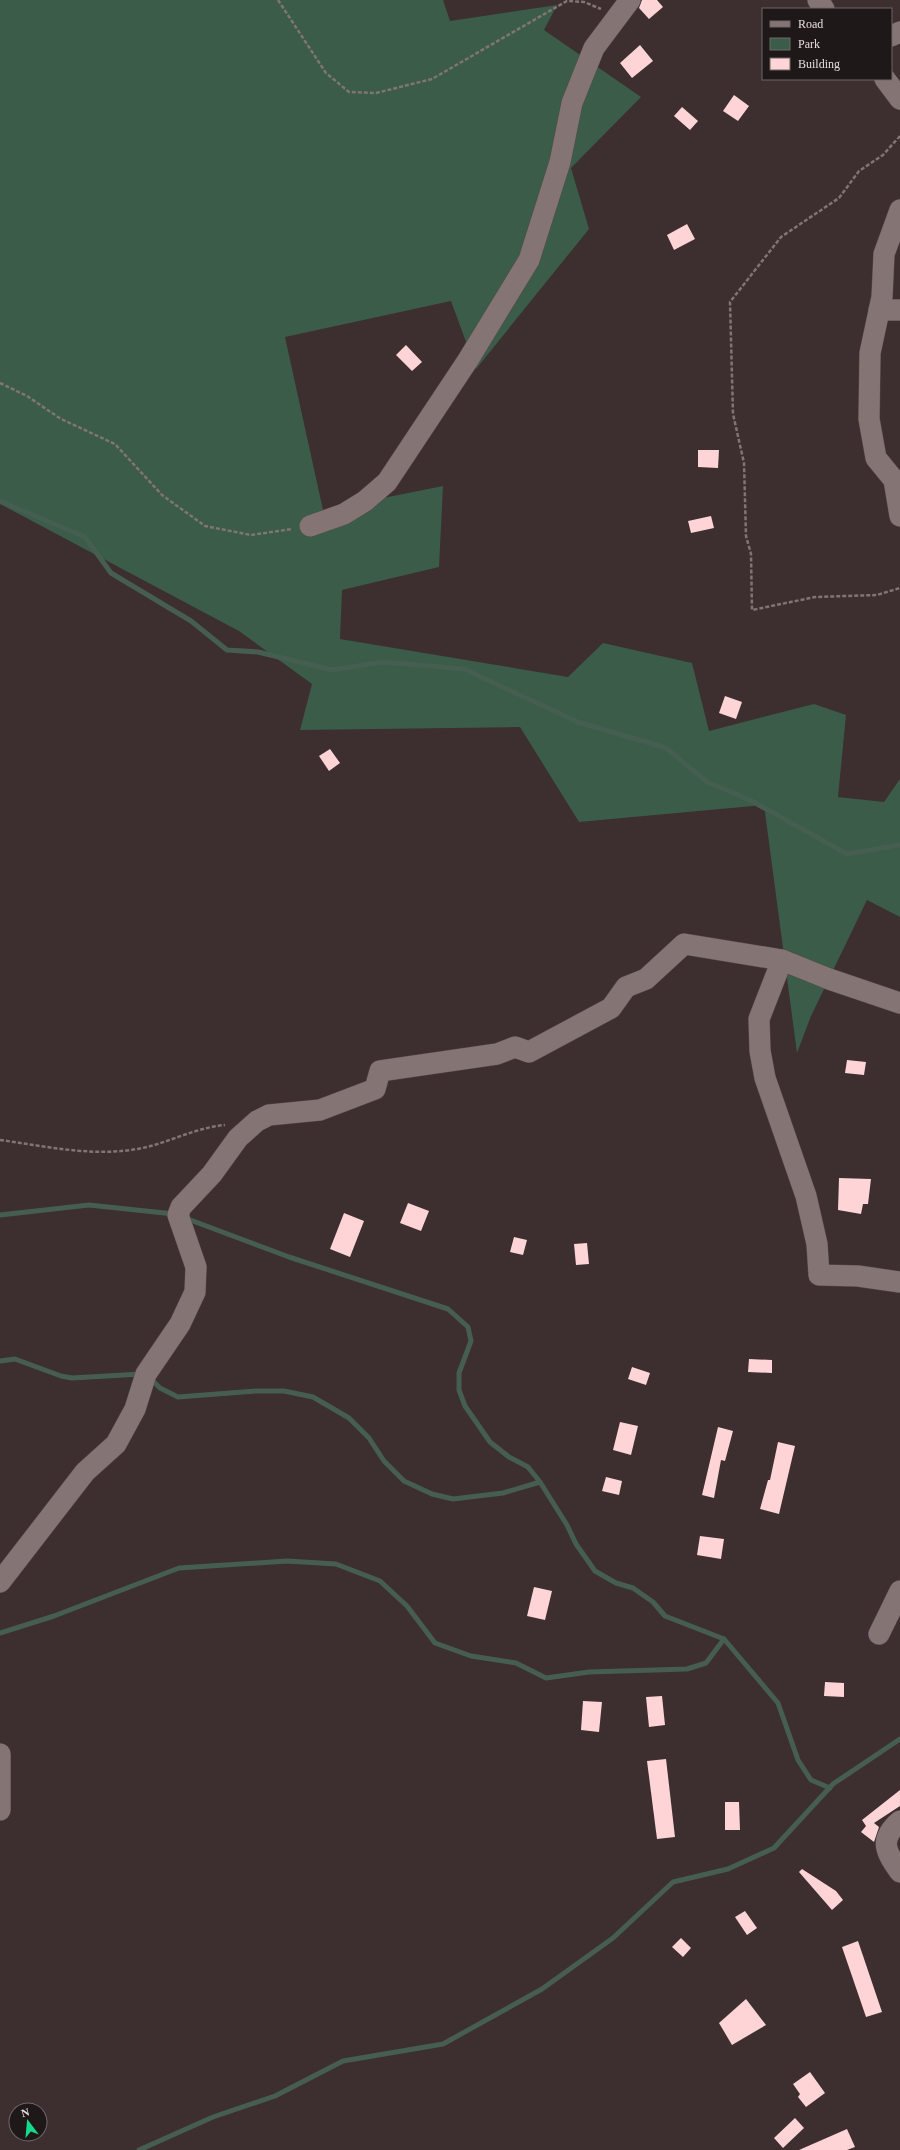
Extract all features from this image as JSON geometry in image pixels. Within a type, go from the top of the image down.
[{"type":"street","points":[[310,526],[344,514],[365,501],[387,482],[468,360],[529,260],[560,162],[572,103],[594,48],[630,0]]},
{"type":"street","points":[[886,80],[900,99]]},
{"type":"street","points":[[900,210],[884,254],[879,310],[870,353],[869,419],[876,458],[894,480],[900,516]]},
{"type":"street","points":[[879,310],[900,310]]},
{"type":"street","points":[[0,1582],[84,1472],[116,1444],[131,1416],[146,1374],[180,1324],[195,1292],[196,1267],[178,1215],[181,1207],[212,1174],[238,1138],[257,1121],[269,1115],[320,1110],[375,1089],[380,1071],[497,1054],[515,1047],[528,1052],[611,1008],[626,987],[646,979],[684,944],[782,960],[829,979],[900,1003]]},
{"type":"street","points":[[782,960],[759,1019],[760,1051],[765,1078],[806,1196],[817,1244],[819,1275],[858,1276],[900,1282]]},
{"type":"street","points":[[879,1634],[900,1591]]},
{"type":"street","points":[[0,1754],[0,1810]]},
{"type":"street","points":[[900,1821],[894,1826],[886,1840],[886,1852],[900,1872]]},
{"type":"path","points":[[278,0],[326,73],[349,92],[376,93],[432,80],[567,1],[584,2],[600,8],[616,20]]},
{"type":"path","points":[[900,136],[882,155],[859,171],[839,198],[781,237],[730,302],[733,414],[744,463],[746,536],[751,554],[752,610],[815,597],[877,595],[900,588]]},
{"type":"path","points":[[0,383],[27,396],[61,419],[115,444],[162,495],[205,526],[251,535],[310,526]]},
{"type":"path","points":[[0,1140],[76,1151],[115,1152],[139,1149],[205,1127],[227,1125]]},
{"type":"green space","points":[[0,0],[443,0],[450,21],[557,5],[544,30],[641,97],[571,168],[589,229],[476,369],[451,301],[285,337],[323,510],[443,486],[439,567],[342,590],[340,639],[568,677],[603,643],[692,663],[709,731],[814,704],[846,715],[838,797],[884,802],[900,779],[900,917],[867,900],[811,1016],[797,1053],[764,805],[579,822],[520,727],[300,730],[312,684],[239,631],[0,504]]},
{"type":"building","points":[[642,0],[657,0],[663,7],[649,19],[639,8]]},
{"type":"building","points":[[640,45],[653,61],[632,78],[620,63]]},
{"type":"building","points":[[734,95],[749,106],[738,121],[723,111]]},
{"type":"building","points":[[682,107],[698,121],[690,130],[674,116]]},
{"type":"building","points":[[687,224],[695,239],[674,250],[667,235]]},
{"type":"building","points":[[406,345],[422,362],[412,371],[396,355]]},
{"type":"building","points":[[698,450],[719,450],[718,468],[698,467]]},
{"type":"building","points":[[711,516],[714,528],[691,533],[688,521]]},
{"type":"building","points":[[725,696],[742,702],[736,719],[719,713]]},
{"type":"building","points":[[330,749],[340,763],[329,771],[319,756]]},
{"type":"building","points":[[847,1060],[866,1062],[864,1075],[845,1073]]},
{"type":"building","points":[[839,1178],[871,1179],[868,1204],[863,1204],[861,1214],[838,1210]]},
{"type":"building","points":[[408,1203],[429,1211],[421,1231],[400,1223]]},
{"type":"building","points":[[344,1213],[364,1221],[350,1257],[330,1249]]},
{"type":"building","points":[[514,1237],[527,1240],[523,1255],[510,1252]]},
{"type":"building","points":[[587,1243],[589,1264],[576,1265],[574,1244]]},
{"type":"building","points":[[749,1359],[772,1360],[772,1373],[748,1372]]},
{"type":"building","points":[[632,1367],[650,1373],[646,1385],[628,1379]]},
{"type":"building","points":[[620,1422],[638,1426],[631,1455],[613,1450]]},
{"type":"building","points":[[718,1427],[733,1431],[725,1461],[721,1460],[714,1498],[702,1495]]},
{"type":"building","points":[[778,1442],[795,1446],[779,1514],[760,1509],[768,1480],[770,1480]]},
{"type":"building","points":[[606,1477],[622,1481],[619,1495],[602,1491]]},
{"type":"building","points":[[700,1536],[724,1539],[721,1559],[697,1555]]},
{"type":"building","points":[[534,1587],[552,1591],[545,1620],[527,1616]]},
{"type":"building","points":[[825,1682],[844,1683],[844,1697],[824,1696]]},
{"type":"building","points":[[662,1696],[665,1725],[649,1727],[646,1697]]},
{"type":"building","points":[[583,1701],[602,1702],[599,1732],[581,1730]]},
{"type":"building","points":[[666,1759],[675,1837],[657,1839],[647,1761]]},
{"type":"building","points":[[900,1790],[900,1806],[874,1823],[879,1827],[874,1842],[861,1832],[866,1826],[862,1820]]},
{"type":"building","points":[[725,1802],[739,1802],[740,1830],[725,1830]]},
{"type":"building","points":[[802,1869],[836,1891],[843,1900],[832,1910],[799,1872]]},
{"type":"building","points":[[745,1911],[757,1928],[747,1935],[735,1917]]},
{"type":"building","points":[[681,1938],[691,1948],[683,1957],[672,1947]]},
{"type":"building","points":[[858,1941],[882,2012],[866,2017],[842,1947]]},
{"type":"building","points":[[746,1999],[766,2025],[732,2045],[719,2023]]},
{"type":"building","points":[[810,2072],[825,2093],[806,2107],[798,2097],[800,2094],[793,2084]]},
{"type":"building","points":[[795,2118],[804,2128],[783,2148],[774,2138]]},
{"type":"building","points":[[847,2129],[855,2147],[847,2150],[799,2150]]},
{"type":"waterway","points":[[0,501],[85,537],[111,573],[191,621],[227,650],[258,652],[332,670],[383,662],[464,669],[578,722],[666,748],[707,782],[750,800],[847,854],[900,845]]},
{"type":"waterway","points":[[0,1215],[89,1205],[174,1214]]},
{"type":"waterway","points":[[185,1218],[289,1257],[448,1309],[468,1327],[471,1341],[459,1373],[459,1390],[465,1406],[490,1442],[509,1457],[528,1467],[540,1482],[567,1525],[576,1544],[595,1571],[616,1583],[633,1588],[653,1602],[665,1616],[724,1639],[778,1703],[798,1760],[811,1780],[830,1788]]},
{"type":"waterway","points":[[0,1361],[15,1359],[61,1376],[72,1378],[141,1374]]},
{"type":"waterway","points":[[150,1378],[160,1388],[178,1397],[256,1391],[284,1391],[313,1397],[349,1418],[369,1438],[384,1461],[404,1481],[432,1494],[453,1499],[503,1493],[540,1482]]},
{"type":"waterway","points":[[0,1633],[54,1616],[179,1568],[287,1561],[336,1564],[380,1581],[407,1606],[435,1643],[471,1656],[516,1663],[546,1678],[589,1672],[687,1669],[706,1663],[724,1639]]},
{"type":"waterway","points":[[139,2150],[213,2117],[275,2096],[343,2061],[443,2044],[542,1989],[613,1938],[673,1882],[728,1869],[774,1848],[833,1784],[900,1739]]}]
